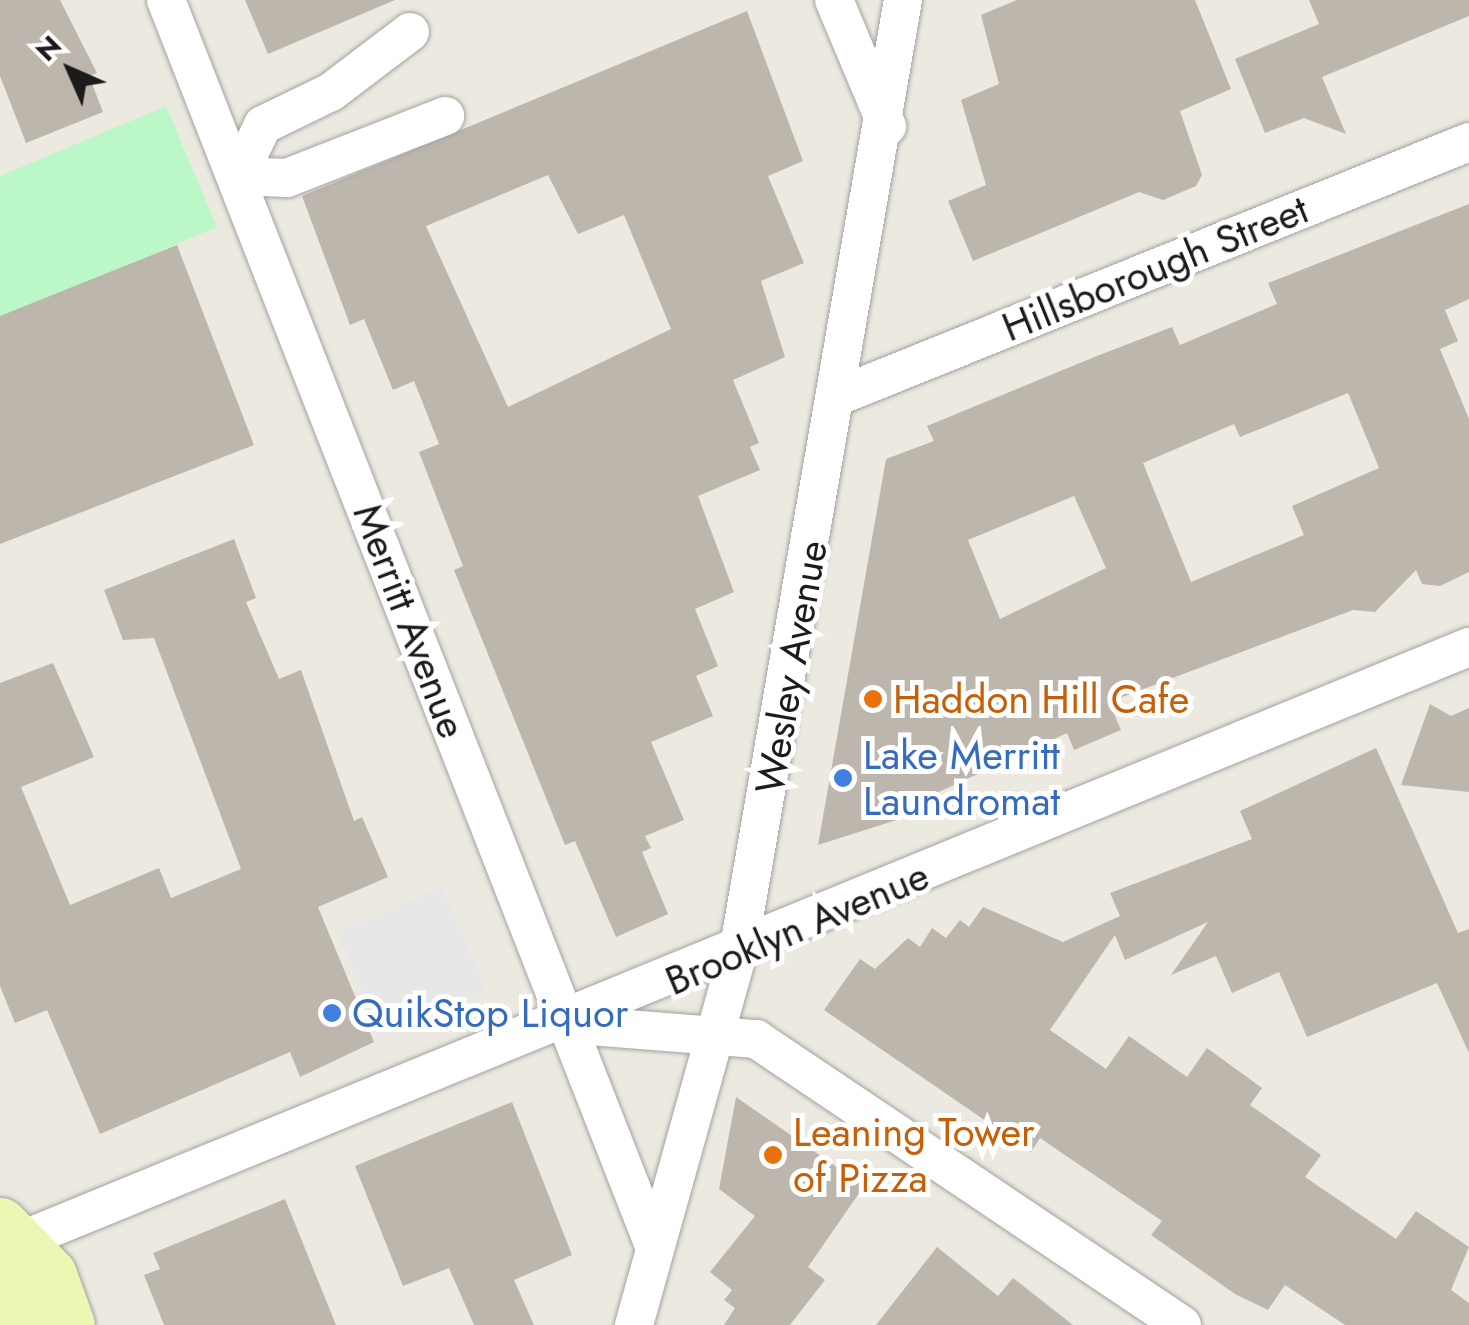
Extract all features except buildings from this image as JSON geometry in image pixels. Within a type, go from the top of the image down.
[{"type":"main road","points":[[5,1235],[10,1291],[28,1325]]},
{"type":"main road","points":[[5,1235],[49,1275],[67,1325]]},
{"type":"street","name":"Merritt Avenue","points":[[166,0],[653,1243]]},
{"type":"street","points":[[834,0],[888,128]]},
{"type":"street","name":"Wesley Avenue","points":[[634,1325],[653,1243],[738,952],[842,395],[888,128],[903,0]]},
{"type":"street","points":[[410,32],[331,92],[263,125],[238,176],[287,178],[445,116]]},
{"type":"street","name":"Hillsborough Street","points":[[842,395],[1469,142]]},
{"type":"street","name":"Brooklyn Avenue","points":[[5,1235],[566,1024],[1469,648]]},
{"type":"street","points":[[566,1024],[756,1039],[1182,1325]]},
{"type":"green space","points":[[166,106],[217,227],[0,319],[0,176]]},
{"type":"shaded area","points":[[442,886],[487,990],[383,1036],[337,932]]},
{"type":"place","name":"Haddon Hill Cafe","points":[[873,699]]},
{"type":"place","name":"Lake Merritt Laundromat","points":[[843,778]]},
{"type":"place","name":"QuikStop Liquor","points":[[332,1013]]},
{"type":"place","name":"Leaning Tower of Pizza","points":[[773,1155]]}]
